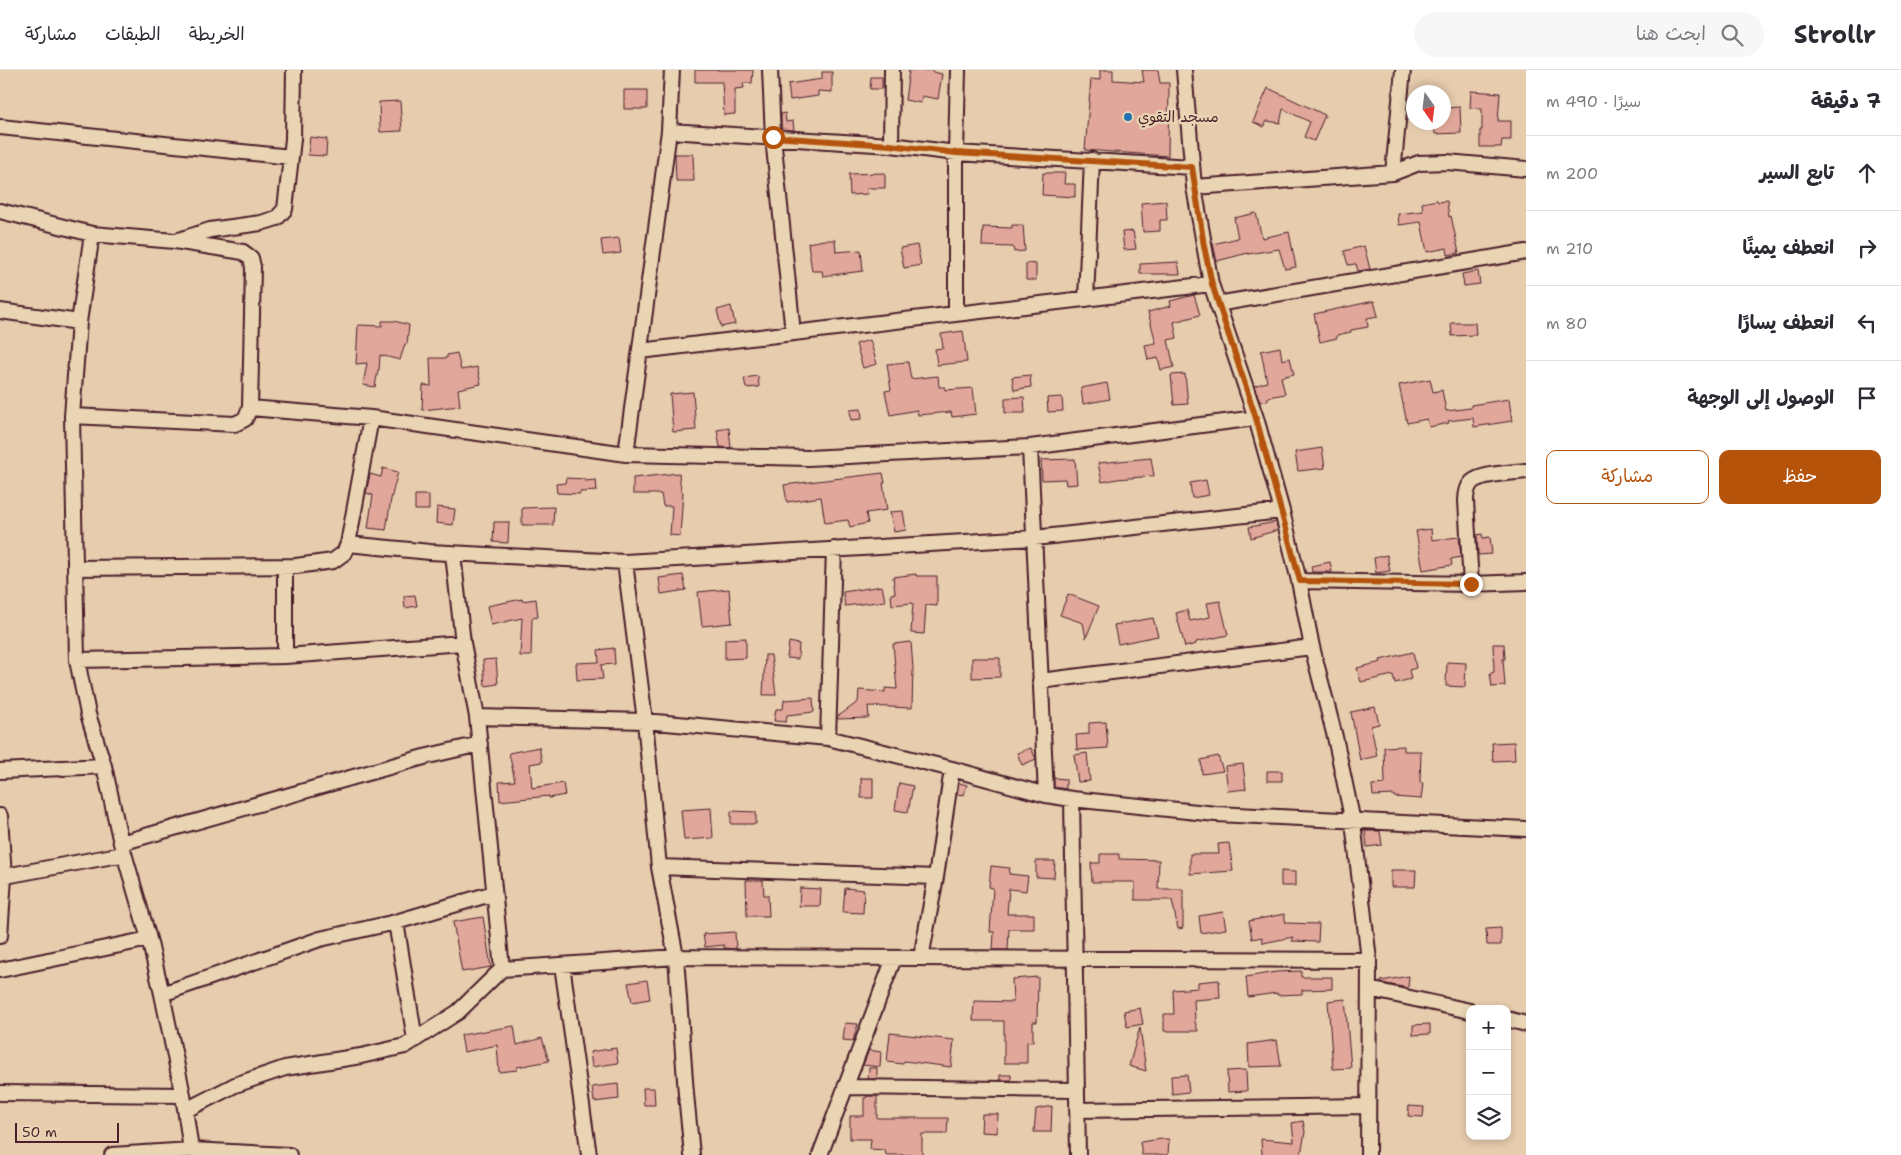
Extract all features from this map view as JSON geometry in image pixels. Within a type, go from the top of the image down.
[{"type":"street","points":[[175,241],[210,230],[261,223],[277,218],[284,209],[294,139],[294,70]]},
{"type":"street","points":[[626,454],[668,130],[672,70]]},
{"type":"street","points":[[770,70],[773,137],[793,333]]},
{"type":"street","points":[[890,145],[892,70]]},
{"type":"street","points":[[956,314],[958,70]]},
{"type":"street","points":[[1184,70],[1194,187],[1212,284],[1256,418],[1282,511],[1300,581],[1312,647],[1335,737],[1353,822],[1369,960],[1368,1155]]},
{"type":"street","points":[[1392,173],[1403,70]]},
{"type":"street","points":[[0,127],[291,158]]},
{"type":"street","points":[[668,130],[890,145],[956,153],[1192,167]]},
{"type":"street","points":[[1086,299],[1092,160]]},
{"type":"street","points":[[1194,187],[1392,173],[1419,163],[1447,162],[1526,170]]},
{"type":"street","points":[[0,210],[92,234],[175,241],[243,252],[251,258],[253,267],[250,408],[245,419],[235,424],[72,416]]},
{"type":"street","points":[[92,234],[79,322],[72,416],[77,660],[88,714],[104,766],[122,848],[149,939],[162,994],[186,1110],[191,1150]]},
{"type":"street","points":[[1217,304],[1526,252]]},
{"type":"street","points":[[640,351],[1212,284]]},
{"type":"street","points":[[0,311],[79,322]]},
{"type":"street","points":[[250,408],[371,418],[626,454],[808,458],[1030,447],[1256,418]]},
{"type":"street","points":[[75,568],[284,567],[333,561],[344,553],[348,544],[371,418]]},
{"type":"street","points":[[1030,447],[1046,795]]},
{"type":"street","points":[[1471,584],[1467,490],[1472,482],[1486,476],[1526,471]]},
{"type":"street","points":[[348,544],[452,554],[625,562],[1034,538],[1282,511]]},
{"type":"street","points":[[828,738],[834,549]]},
{"type":"street","points":[[452,554],[463,643],[478,717],[502,970]]},
{"type":"street","points":[[625,562],[645,721],[660,867],[676,957],[692,1155]]},
{"type":"street","points":[[284,567],[285,656]]},
{"type":"street","points":[[1300,581],[1471,584],[1526,582]]},
{"type":"street","points":[[77,660],[285,656],[463,643]]},
{"type":"street","points":[[1040,681],[1312,647]]},
{"type":"street","points":[[478,717],[645,721],[828,738],[1046,795],[1072,799],[1216,814],[1526,829]]},
{"type":"street","points":[[2,877],[122,848],[424,757],[480,744]]},
{"type":"street","points":[[0,771],[104,766]]},
{"type":"street","points":[[921,958],[936,877],[952,769]]},
{"type":"street","points":[[1072,799],[1078,1155]]},
{"type":"street","points":[[0,816],[2,877],[0,936]]},
{"type":"street","points":[[660,867],[936,877]]},
{"type":"street","points":[[162,994],[320,939],[396,922],[494,893]]},
{"type":"street","points":[[396,922],[415,1040]]},
{"type":"street","points":[[0,970],[149,939]]},
{"type":"street","points":[[186,1110],[235,1085],[284,1068],[362,1056],[405,1046],[458,1012],[502,970],[676,957],[1369,960]]},
{"type":"street","points":[[820,1155],[894,958]]},
{"type":"street","points":[[562,965],[589,1155]]},
{"type":"street","points":[[1369,988],[1466,1010]]},
{"type":"street","points":[[1511,1020],[1526,1024]]},
{"type":"street","points":[[845,1087],[1076,1090]]},
{"type":"street","points":[[0,1093],[183,1095]]},
{"type":"street","points":[[1077,1110],[1368,1106]]},
{"type":"street","points":[[112,1155],[166,1154],[191,1150],[289,1155]]},
{"type":"building","points":[[695,70],[753,70],[752,83],[743,83],[744,88],[735,89],[735,114],[724,115],[722,82],[695,82]]},
{"type":"building","points":[[909,70],[933,70],[933,72],[942,74],[938,99],[922,96],[921,103],[905,100]]},
{"type":"building","name":"مسجد التقوي","points":[[1100,70],[1113,70],[1113,80],[1144,82],[1142,70],[1158,70],[1160,83],[1169,83],[1168,156],[1085,150],[1091,79],[1100,80]]},
{"type":"building","points":[[822,72],[832,72],[832,92],[818,91],[818,96],[790,100],[788,84],[822,79]]},
{"type":"building","points":[[871,77],[882,77],[882,89],[870,89]]},
{"type":"building","points":[[1268,88],[1325,115],[1314,141],[1304,137],[1310,122],[1283,109],[1280,123],[1267,121],[1264,127],[1253,122]]},
{"type":"building","points":[[624,90],[647,90],[647,109],[624,109]]},
{"type":"building","points":[[1471,91],[1500,93],[1498,121],[1511,121],[1511,140],[1502,140],[1501,147],[1480,147],[1482,109],[1470,108]]},
{"type":"building","points":[[400,101],[402,131],[380,132],[379,102]]},
{"type":"building","points":[[1460,107],[1461,133],[1435,134],[1435,130],[1451,130],[1451,108]]},
{"type":"building","points":[[785,113],[786,122],[793,121],[794,130],[781,129],[781,114]]},
{"type":"building","points":[[310,137],[327,139],[326,156],[308,155]]},
{"type":"building","points":[[675,154],[693,154],[694,181],[676,181]]},
{"type":"building","points":[[885,173],[885,188],[867,188],[868,194],[850,195],[849,174]]},
{"type":"building","points":[[1043,173],[1065,173],[1064,184],[1075,184],[1075,197],[1042,195]]},
{"type":"building","points":[[1437,200],[1438,202],[1447,201],[1449,217],[1451,216],[1459,253],[1448,255],[1447,248],[1427,252],[1421,222],[1399,225],[1398,214],[1423,211],[1422,203]]},
{"type":"building","points":[[1166,201],[1167,220],[1160,220],[1160,231],[1143,232],[1141,203]]},
{"type":"building","points":[[1256,213],[1262,238],[1289,232],[1296,267],[1285,269],[1279,249],[1248,253],[1217,261],[1213,244],[1238,238],[1234,218]]},
{"type":"building","points":[[1012,225],[1023,225],[1025,251],[1014,252],[1013,247],[982,246],[983,227],[1012,228]]},
{"type":"building","points":[[1133,231],[1136,249],[1124,250],[1122,232]]},
{"type":"building","points":[[619,238],[621,253],[603,255],[601,240]]},
{"type":"building","points":[[835,240],[836,252],[861,250],[863,271],[823,276],[822,271],[812,271],[808,243]]},
{"type":"building","points":[[917,245],[921,265],[904,268],[900,248]]},
{"type":"building","points":[[1364,246],[1370,269],[1358,271],[1356,264],[1348,265],[1344,251]]},
{"type":"building","points":[[1178,262],[1180,274],[1140,274],[1140,264]]},
{"type":"building","points":[[1026,263],[1036,264],[1036,280],[1026,280]]},
{"type":"building","points":[[1478,271],[1480,284],[1464,286],[1462,274]]},
{"type":"building","points":[[1194,295],[1200,315],[1174,322],[1177,338],[1168,340],[1174,367],[1161,370],[1158,358],[1148,360],[1145,345],[1156,343],[1148,312],[1171,306],[1170,301]]},
{"type":"building","points":[[1374,301],[1378,316],[1367,318],[1368,327],[1351,330],[1351,332],[1337,335],[1337,338],[1320,342],[1314,314]]},
{"type":"building","points":[[731,306],[735,324],[721,327],[717,310]]},
{"type":"building","points":[[382,321],[394,321],[409,325],[407,344],[405,344],[400,360],[380,355],[375,387],[363,385],[367,363],[356,364],[358,325],[382,326]]},
{"type":"building","points":[[1451,323],[1475,323],[1476,335],[1452,336]]},
{"type":"building","points":[[963,331],[967,362],[937,365],[935,349],[943,348],[941,334]]},
{"type":"building","points":[[870,340],[877,364],[863,368],[856,344]]},
{"type":"building","points":[[1280,347],[1282,360],[1290,358],[1294,374],[1281,377],[1285,394],[1268,397],[1268,400],[1260,402],[1254,386],[1267,382],[1261,351]]},
{"type":"building","points":[[457,353],[461,370],[477,367],[481,384],[458,389],[460,406],[422,410],[423,385],[431,386],[430,358],[447,358],[447,355]]},
{"type":"building","points":[[908,362],[911,379],[938,376],[939,387],[945,387],[945,390],[973,388],[976,414],[952,417],[951,412],[918,415],[917,410],[890,415],[885,391],[891,390],[887,364]]},
{"type":"building","points":[[1185,374],[1188,404],[1174,405],[1171,375]]},
{"type":"building","points":[[1030,375],[1031,387],[1014,390],[1012,377]]},
{"type":"building","points":[[758,376],[759,387],[746,388],[744,378]]},
{"type":"building","points":[[1430,379],[1433,392],[1442,390],[1446,411],[1471,408],[1471,405],[1509,399],[1512,421],[1474,427],[1473,418],[1448,421],[1449,423],[1429,427],[1427,419],[1407,423],[1399,385]]},
{"type":"building","points":[[1107,383],[1110,399],[1083,404],[1081,388]]},
{"type":"building","points":[[693,392],[696,430],[673,432],[670,394]]},
{"type":"building","points":[[1024,397],[1025,413],[1005,413],[1005,398]]},
{"type":"building","points":[[1062,397],[1063,411],[1048,412],[1047,398]]},
{"type":"building","points":[[861,409],[862,419],[851,420],[850,410]]},
{"type":"building","points":[[729,428],[731,448],[720,447],[717,430]]},
{"type":"building","points":[[1322,448],[1325,468],[1298,471],[1295,452]]},
{"type":"building","points":[[1151,458],[1154,476],[1102,482],[1098,463]]},
{"type":"building","points":[[1075,459],[1077,484],[1066,485],[1065,479],[1042,480],[1041,460]]},
{"type":"building","points":[[383,468],[398,472],[386,530],[368,528],[373,495],[366,493],[370,474],[381,477]]},
{"type":"building","points":[[679,473],[681,491],[683,492],[680,536],[670,535],[672,506],[663,506],[661,494],[633,494],[633,478]]},
{"type":"building","points":[[883,473],[887,510],[866,513],[868,523],[850,527],[848,520],[825,523],[821,497],[787,502],[784,485]]},
{"type":"building","points":[[566,478],[585,479],[585,481],[596,480],[597,491],[580,492],[580,494],[557,493],[556,484],[565,483]]},
{"type":"building","points":[[1206,480],[1209,495],[1192,498],[1190,483]]},
{"type":"building","points":[[415,495],[429,495],[429,510],[415,510]]},
{"type":"building","points":[[437,507],[455,509],[453,525],[436,523]]},
{"type":"building","points":[[554,507],[553,525],[522,525],[522,508]]},
{"type":"building","points":[[903,511],[906,530],[894,532],[890,512]]},
{"type":"building","points":[[494,522],[509,522],[508,543],[493,542]]},
{"type":"building","points":[[1276,522],[1278,530],[1251,538],[1249,527]]},
{"type":"building","points":[[1431,529],[1432,540],[1459,537],[1461,557],[1451,559],[1452,565],[1423,570],[1416,531]]},
{"type":"building","points":[[1482,534],[1483,538],[1490,537],[1492,554],[1478,555],[1477,535]]},
{"type":"building","points":[[1387,555],[1390,571],[1376,573],[1374,558]]},
{"type":"building","points":[[1330,562],[1332,572],[1312,572],[1311,566]]},
{"type":"building","points":[[916,574],[916,576],[937,576],[937,606],[926,605],[924,634],[911,633],[913,603],[892,605],[891,594],[895,593],[893,577]]},
{"type":"building","points":[[683,575],[686,590],[661,594],[659,578]]},
{"type":"building","points":[[882,586],[885,601],[845,606],[843,592]]},
{"type":"building","points":[[729,589],[732,623],[702,626],[698,592]]},
{"type":"building","points":[[1068,594],[1099,606],[1086,638],[1083,623],[1060,615]]},
{"type":"building","points":[[415,595],[417,606],[405,608],[404,596]]},
{"type":"building","points":[[522,599],[522,601],[536,599],[538,617],[532,618],[531,656],[520,656],[522,618],[491,625],[487,606]]},
{"type":"building","points":[[1220,601],[1228,635],[1196,642],[1196,644],[1185,647],[1176,613],[1187,610],[1190,621],[1210,617],[1207,603]]},
{"type":"building","points":[[1153,618],[1158,636],[1118,644],[1114,625]]},
{"type":"building","points":[[746,638],[746,658],[725,659],[725,639]]},
{"type":"building","points":[[789,642],[799,644],[798,659],[787,658]]},
{"type":"building","points":[[911,642],[913,668],[912,708],[868,706],[869,718],[837,719],[837,717],[858,702],[859,690],[885,692],[885,688],[897,689],[893,644]]},
{"type":"building","points":[[1493,644],[1504,644],[1505,686],[1492,687],[1490,673],[1494,672]]},
{"type":"building","points":[[614,648],[615,664],[601,665],[603,679],[577,680],[576,663],[599,662],[598,650]]},
{"type":"building","points":[[1413,652],[1416,668],[1409,670],[1411,679],[1395,683],[1393,675],[1361,682],[1357,668]]},
{"type":"building","points":[[765,655],[771,655],[776,695],[763,695]]},
{"type":"building","points":[[972,658],[1000,658],[1000,677],[972,678]]},
{"type":"building","points":[[496,659],[498,684],[485,686],[483,660]]},
{"type":"building","points":[[1447,662],[1466,663],[1465,687],[1446,686]]},
{"type":"building","points":[[813,698],[814,712],[787,715],[786,722],[774,721],[776,709],[783,709],[784,700]]},
{"type":"building","points":[[1375,707],[1379,724],[1371,726],[1377,756],[1360,760],[1351,712]]},
{"type":"building","points":[[1106,722],[1108,748],[1077,750],[1076,735],[1089,734],[1089,723]]},
{"type":"building","points":[[1514,742],[1515,760],[1493,761],[1492,743]]},
{"type":"building","points":[[1404,746],[1404,751],[1421,751],[1420,783],[1423,783],[1421,799],[1394,797],[1394,795],[1373,796],[1372,785],[1385,784],[1384,747]]},
{"type":"building","points":[[539,747],[542,762],[530,764],[532,788],[563,783],[565,795],[549,798],[549,796],[500,801],[499,782],[515,781],[509,753]]},
{"type":"building","points":[[1031,748],[1036,759],[1022,765],[1017,753]]},
{"type":"building","points":[[1087,753],[1090,781],[1078,782],[1074,755]]},
{"type":"building","points":[[1218,756],[1223,771],[1202,774],[1201,760]]},
{"type":"building","points":[[1243,764],[1246,789],[1228,791],[1225,766]]},
{"type":"building","points":[[1267,771],[1282,771],[1282,781],[1267,781]]},
{"type":"building","points":[[861,778],[873,778],[873,798],[861,798]]},
{"type":"building","points":[[1054,778],[1066,779],[1066,789],[1054,787]]},
{"type":"building","points":[[899,783],[913,786],[908,812],[895,810]]},
{"type":"building","points":[[959,783],[967,785],[964,795],[957,794]]},
{"type":"building","points":[[711,808],[713,838],[684,840],[681,810]]},
{"type":"building","points":[[731,811],[756,812],[756,824],[731,824]]},
{"type":"building","points":[[1365,831],[1380,831],[1382,845],[1367,847]]},
{"type":"building","points":[[1229,843],[1233,871],[1190,874],[1190,854],[1219,854],[1218,844]]},
{"type":"building","points":[[1100,854],[1119,854],[1119,859],[1159,860],[1158,889],[1183,889],[1183,928],[1178,929],[1172,900],[1135,900],[1135,882],[1092,882],[1091,863],[1100,863]]},
{"type":"building","points":[[1036,861],[1055,861],[1054,878],[1036,877]]},
{"type":"building","points":[[991,866],[1010,868],[1009,874],[1028,876],[1026,891],[1009,889],[1007,914],[1034,914],[1034,929],[1009,929],[1008,950],[993,950],[994,932],[990,932],[993,888],[989,887]]},
{"type":"building","points":[[1391,870],[1416,870],[1415,887],[1391,887]]},
{"type":"building","points":[[1281,871],[1295,872],[1295,886],[1281,886]]},
{"type":"building","points":[[746,880],[763,880],[764,895],[768,895],[769,916],[747,916]]},
{"type":"building","points":[[800,888],[821,889],[820,906],[799,906]]},
{"type":"building","points":[[845,888],[864,890],[863,913],[843,912]]},
{"type":"building","points":[[1223,912],[1226,929],[1201,933],[1199,916]]},
{"type":"building","points":[[1284,914],[1286,923],[1319,924],[1318,942],[1292,941],[1293,937],[1263,943],[1262,937],[1252,939],[1249,921]]},
{"type":"building","points":[[483,917],[491,967],[462,972],[453,922]]},
{"type":"building","points":[[1501,928],[1501,945],[1487,945],[1486,929]]},
{"type":"building","points":[[735,932],[736,949],[724,948],[724,945],[705,947],[703,934]]},
{"type":"building","points":[[1301,971],[1301,977],[1332,977],[1332,989],[1302,990],[1302,994],[1277,995],[1277,993],[1248,997],[1246,977],[1276,972]]},
{"type":"building","points":[[1409,976],[1408,988],[1381,983],[1381,981]]},
{"type":"building","points":[[1038,977],[1037,1022],[1033,1022],[1033,1041],[1027,1042],[1027,1063],[1004,1063],[1004,1021],[973,1021],[974,1001],[1013,1002],[1012,979]]},
{"type":"building","points":[[647,980],[650,999],[632,1002],[628,983]]},
{"type":"building","points":[[1219,980],[1220,998],[1194,1000],[1195,1022],[1198,1031],[1164,1031],[1164,1014],[1174,1014],[1173,990],[1198,988],[1198,982]]},
{"type":"building","points":[[1345,999],[1351,1068],[1333,1069],[1328,1001]]},
{"type":"building","points":[[1140,1008],[1143,1024],[1127,1027],[1124,1011]]},
{"type":"building","points":[[845,1023],[858,1024],[853,1041],[843,1040]]},
{"type":"building","points":[[1430,1024],[1430,1034],[1413,1035],[1413,1025]]},
{"type":"building","points":[[514,1026],[517,1045],[542,1038],[549,1061],[517,1067],[517,1070],[499,1072],[497,1045],[464,1052],[461,1035]]},
{"type":"building","points":[[1140,1027],[1146,1071],[1129,1066]]},
{"type":"building","points":[[890,1033],[954,1040],[951,1067],[904,1061],[903,1064],[887,1062]]},
{"type":"building","points":[[1277,1040],[1281,1066],[1249,1067],[1248,1044]]},
{"type":"building","points":[[616,1048],[618,1063],[592,1067],[590,1052]]},
{"type":"building","points":[[869,1050],[881,1052],[880,1067],[863,1065]]},
{"type":"building","points":[[869,1068],[877,1068],[877,1079],[868,1079]]},
{"type":"building","points":[[1246,1070],[1247,1091],[1228,1092],[1227,1071]]},
{"type":"building","points":[[1000,1075],[1011,1075],[1011,1080],[1000,1080]]},
{"type":"building","points":[[1187,1075],[1189,1092],[1172,1094],[1171,1076]]},
{"type":"building","points":[[618,1084],[619,1099],[594,1102],[592,1087]]},
{"type":"building","points":[[643,1088],[654,1088],[655,1105],[644,1105]]},
{"type":"building","points":[[867,1096],[877,1096],[877,1118],[948,1118],[947,1134],[922,1134],[922,1155],[886,1155],[885,1150],[870,1149],[871,1139],[850,1139],[850,1116],[864,1116],[864,1098]]},
{"type":"building","points":[[1052,1106],[1051,1132],[1034,1132],[1036,1109]]},
{"type":"building","points":[[1409,1106],[1424,1107],[1423,1117],[1408,1116]]},
{"type":"building","points":[[982,1114],[998,1114],[997,1133],[981,1132]]},
{"type":"building","points":[[1303,1121],[1305,1132],[1301,1155],[1262,1155],[1261,1139],[1294,1142],[1292,1123]]},
{"type":"building","points":[[1169,1139],[1168,1155],[1142,1155],[1140,1142]]},
{"type":"place","name":"مسجد التقوي","points":[[1128,117]]},
{"type":"route","points":[[773,137],[890,145],[956,153],[1192,167],[1204,246],[1217,304],[1256,418],[1300,581],[1471,584]]}]
